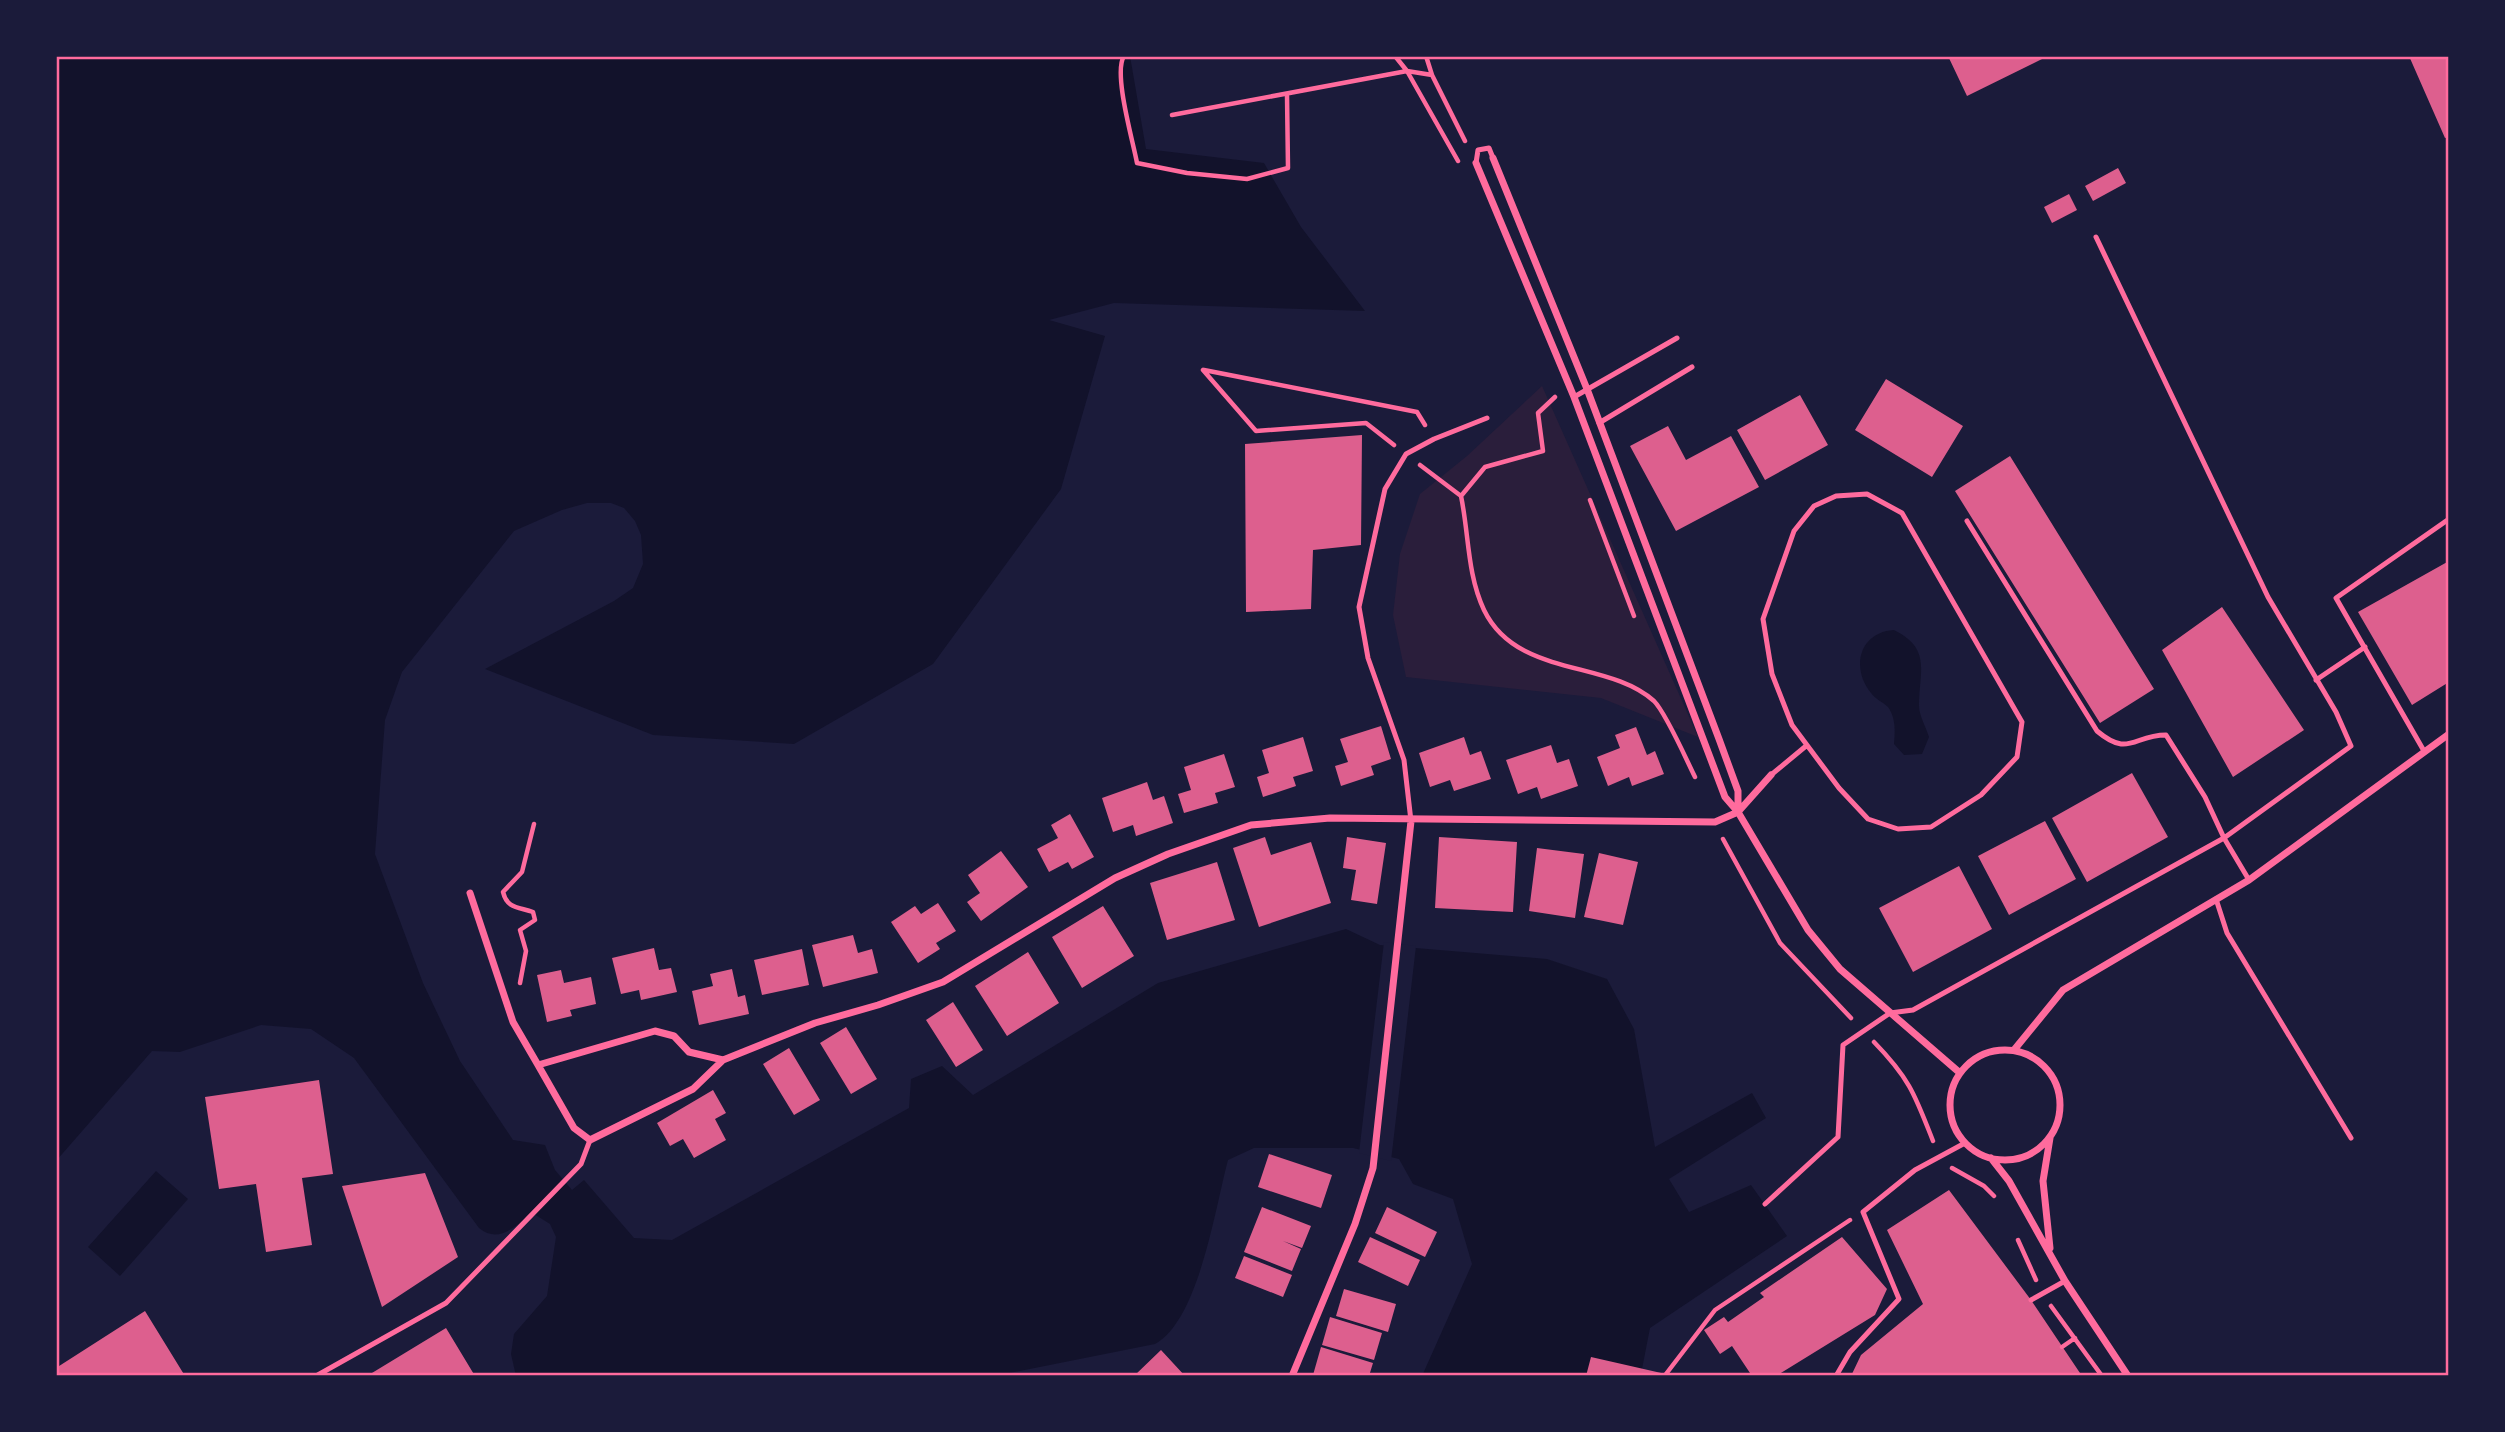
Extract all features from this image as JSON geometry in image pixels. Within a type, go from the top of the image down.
[{"type":"street","points":[[1493,158],[1587,389],[1738,791],[1738,812]]},
{"type":"street","points":[[1476,163],[1574,397],[1725,797],[1738,812],[1808,930],[1840,969],[1959,1073]]},
{"type":"street","points":[[2014,1050],[2063,990],[2249,880],[2449,734]]},
{"type":"street","points":[[470,893],[510,1014],[574,1128],[590,1140],[693,1089],[723,1060],[815,1023],[943,982],[1115,878],[1224,832],[1288,820],[1715,822],[1738,812],[1771,775]]},
{"type":"street","points":[[1292,1376],[1355,1224],[1373,1168],[1411,821]]},
{"type":"street","points":[[538,1065],[655,1031],[674,1036],[689,1052],[723,1060]]},
{"type":"street","points":[[2051,1252],[2043,1181],[2051,1134],[2058,1117],[2057,1088],[2041,1063],[2014,1050],[1986,1052],[1974,1058],[1959,1073],[1951,1091],[1950,1112],[1957,1132],[1965,1143],[1990,1158],[2010,1181],[2065,1281],[2127,1376]]},
{"type":"street","points":[[1990,1158],[2007,1160],[2024,1156],[2039,1147],[2051,1134]]},
{"type":"lane","points":[[1476,163],[1478,150],[1483,148],[1489,148],[1493,158]]},
{"type":"lane","points":[[1765,1204],[1838,1137],[1843,1045],[1890,1013],[1913,1010],[2224,838],[2351,746],[2336,712],[2269,597],[2096,237]]},
{"type":"lane","points":[[1574,397],[1676,338]]},
{"type":"lane","points":[[1599,423],[1692,367]]},
{"type":"lane","points":[[1411,821],[1404,760],[1368,658],[1359,607],[1385,489],[1406,454],[1434,439],[1487,418]]},
{"type":"lane","points":[[1867,494],[1902,513],[1986,656],[2022,722],[2017,757],[1981,795],[1931,827],[1898,829],[1868,819],[1806,746],[1792,725],[1772,674],[1763,619],[1794,531],[1814,506],[1836,496],[1867,494]]},
{"type":"lane","points":[[2424,751],[2336,598],[2449,519]]},
{"type":"lane","points":[[1966,521],[2097,731],[2112,744],[2129,746],[2156,735],[2166,735],[2205,797],[2224,838],[2249,880]]},
{"type":"lane","points":[[2316,680],[2365,647]]},
{"type":"lane","points":[[1771,775],[1806,746]]},
{"type":"lane","points":[[2216,900],[2227,933],[2351,1138]]},
{"type":"lane","points":[[316,1376],[446,1303],[581,1164],[590,1140]]},
{"type":"lane","points":[[1836,1376],[1850,1352],[1899,1299],[1863,1212],[1915,1170],[1965,1143]]},
{"type":"lane","points":[[2031,1300],[2065,1281]]},
{"type":"path","points":[[1124,56],[1120,62],[1124,99],[1138,163],[1187,173],[1247,179],[1288,168],[1287,95]]},
{"type":"path","points":[[1395,56],[1407,71],[1462,167]]},
{"type":"path","points":[[1426,56],[1432,75],[1476,163]]},
{"type":"path","points":[[1172,115],[1407,71],[1432,75]]},
{"type":"path","points":[[1434,439],[1417,412],[1203,370],[1256,431],[1366,423],[1461,496],[1470,538],[1471,576],[1485,612],[1503,636],[1539,659],[1634,688],[1656,703],[1699,784]]},
{"type":"path","points":[[1461,496],[1485,467],[1543,451],[1538,413],[1555,396]]},
{"type":"path","points":[[510,1014],[526,966],[526,951],[520,930],[535,920],[533,912],[513,907],[505,901],[503,892],[522,872],[534,824]]},
{"type":"path","points":[[1941,1156],[1953,1169],[1984,1186],[2001,1204]]},
{"type":"path","points":[[1666,1374],[1715,1310],[1863,1212]]},
{"type":"path","points":[[2017,1237],[2042,1294],[2102,1376]]},
{"type":"path","points":[[2062,1347],[2075,1338]]},
{"type":"shaded area","points":[[56,56],[1130,56],[1146,149],[1264,163],[1301,227],[1365,311],[1114,303],[1049,320],[1105,336],[1061,489],[933,664],[794,744],[653,735],[485,669],[614,601],[633,588],[643,564],[641,535],[635,521],[624,508],[611,503],[587,503],[562,510],[514,531],[402,672],[385,720],[375,854],[423,983],[460,1061],[513,1140],[545,1145],[555,1170],[572,1190],[584,1180],[634,1238],[672,1240],[909,1108],[911,1079],[942,1066],[973,1095],[1158,983],[1346,929],[1380,945],[1547,959],[1607,979],[1634,1029],[1655,1147],[1752,1093],[1766,1118],[1669,1179],[1689,1212],[1751,1185],[1787,1236],[1650,1328],[1642,1369],[1593,1376],[1422,1376],[1472,1264],[1453,1199],[1413,1184],[1399,1159],[1353,1148],[1254,1148],[1228,1160],[1211,1233],[1194,1288],[1170,1331],[1155,1344],[994,1376],[516,1376],[511,1354],[514,1334],[547,1296],[556,1237],[550,1224],[534,1214],[501,1234],[487,1233],[479,1228],[354,1058],[311,1029],[261,1025],[180,1052],[152,1051],[56,1161]]},
{"type":"shaded area","points":[[1542,386],[1698,737],[1601,698],[1406,677],[1393,615],[1400,554],[1420,494],[1467,456]]},
{"type":"shaded area","points":[[1894,630],[1906,637],[1919,653],[1919,710],[1929,737],[1922,754],[1904,755],[1894,744],[1891,711],[1871,693],[1861,672],[1860,662],[1866,644],[1882,632]]},
{"type":"shaded area","points":[[156,1171],[188,1199],[120,1276],[88,1247]]},
{"type":"pier","points":[[1384,942],[1416,946],[1391,1161],[1359,1153]]},
{"type":"building","points":[[1948,56],[2048,56],[1967,96]]},
{"type":"building","points":[[2409,56],[2449,56],[2449,137],[2445,138]]},
{"type":"building","points":[[2118,168],[2126,183],[2093,201],[2085,186]]},
{"type":"building","points":[[2069,194],[2077,210],[2052,223],[2044,207]]},
{"type":"building","points":[[1886,379],[1963,426],[1932,477],[1855,430]]},
{"type":"building","points":[[1800,395],[1828,445],[1765,480],[1737,430]]},
{"type":"building","points":[[1668,426],[1686,460],[1731,436],[1759,487],[1676,531],[1630,446]]},
{"type":"building","points":[[1362,435],[1361,545],[1313,550],[1311,609],[1246,612],[1245,444]]},
{"type":"building","points":[[2010,456],[2154,689],[2100,723],[1955,491]]},
{"type":"building","points":[[2449,561],[2449,682],[2412,705],[2358,612]]},
{"type":"building","points":[[2222,607],[2304,730],[2233,777],[2162,650]]},
{"type":"building","points":[[1381,726],[1391,759],[1371,766],[1374,775],[1341,786],[1335,766],[1348,762],[1340,739]]},
{"type":"building","points":[[1636,727],[1647,755],[1655,751],[1664,774],[1632,786],[1629,777],[1608,786],[1597,757],[1620,748],[1615,735]]},
{"type":"building","points":[[1303,737],[1313,771],[1293,777],[1296,786],[1263,797],[1257,777],[1269,773],[1262,750]]},
{"type":"building","points":[[1464,737],[1470,755],[1481,751],[1491,779],[1454,791],[1450,780],[1430,787],[1419,753]]},
{"type":"building","points":[[1551,745],[1557,763],[1569,759],[1578,786],[1541,799],[1537,787],[1518,794],[1506,760]]},
{"type":"building","points":[[1224,754],[1235,787],[1215,793],[1218,803],[1184,813],[1178,794],[1191,790],[1184,767]]},
{"type":"building","points":[[2132,773],[2168,837],[2087,882],[2052,818]]},
{"type":"building","points":[[1147,782],[1153,800],[1164,796],[1173,823],[1136,836],[1133,825],[1113,832],[1102,798]]},
{"type":"building","points":[[1070,814],[1094,857],[1072,869],[1068,862],[1049,872],[1037,849],[1058,838],[1051,825]]},
{"type":"building","points":[[2045,821],[2076,879],[2009,915],[1978,856]]},
{"type":"building","points":[[1265,837],[1271,855],[1311,842],[1331,903],[1259,927],[1233,848]]},
{"type":"building","points":[[1347,837],[1386,843],[1377,904],[1351,900],[1356,870],[1343,868]]},
{"type":"building","points":[[1439,837],[1517,842],[1513,912],[1435,908]]},
{"type":"building","points":[[1537,848],[1584,854],[1575,918],[1529,911]]},
{"type":"building","points":[[1001,851],[1028,887],[981,921],[967,902],[980,893],[968,875]]},
{"type":"building","points":[[1599,853],[1638,862],[1623,925],[1584,917]]},
{"type":"building","points":[[1217,862],[1235,920],[1167,940],[1150,883]]},
{"type":"building","points":[[1959,866],[1992,929],[1913,972],[1879,908]]},
{"type":"building","points":[[938,903],[956,931],[936,943],[940,949],[918,963],[891,922],[915,906],[921,914]]},
{"type":"building","points":[[1103,906],[1134,956],[1082,988],[1052,937]]},
{"type":"building","points":[[853,935],[858,953],[872,949],[878,973],[823,987],[812,945]]},
{"type":"building","points":[[654,948],[659,970],[671,968],[677,992],[641,1000],[639,990],[621,994],[612,958]]},
{"type":"building","points":[[802,949],[809,985],[762,995],[754,960]]},
{"type":"building","points":[[1028,952],[1059,1003],[1007,1036],[975,986]]},
{"type":"building","points":[[732,969],[738,997],[745,995],[749,1014],[699,1025],[692,991],[713,986],[710,974]]},
{"type":"building","points":[[561,970],[564,983],[591,977],[596,1004],[570,1010],[572,1016],[547,1022],[537,975]]},
{"type":"building","points":[[953,1002],[983,1050],[956,1067],[926,1020]]},
{"type":"building","points":[[846,1027],[877,1079],[851,1094],[820,1043]]},
{"type":"building","points":[[789,1048],[820,1100],[794,1115],[763,1064]]},
{"type":"building","points":[[319,1080],[333,1174],[302,1178],[312,1245],[266,1252],[256,1184],[219,1189],[205,1097]]},
{"type":"building","points":[[713,1090],[726,1113],[715,1119],[726,1140],[694,1158],[683,1139],[670,1146],[657,1123]]},
{"type":"building","points":[[1269,1154],[1332,1175],[1321,1208],[1258,1187]]},
{"type":"building","points":[[425,1173],[458,1257],[382,1307],[342,1186]]},
{"type":"building","points":[[1949,1190],[2031,1300],[2082,1376],[1851,1376],[1861,1355],[1923,1304],[1887,1230]]},
{"type":"building","points":[[1262,1207],[1311,1226],[1302,1248],[1283,1241],[1301,1249],[1292,1271],[1244,1252]]},
{"type":"building","points":[[1387,1207],[1437,1232],[1425,1257],[1375,1233]]},
{"type":"building","points":[[1370,1237],[1420,1260],[1408,1286],[1358,1262]]},
{"type":"building","points":[[1842,1237],[1887,1289],[1875,1315],[1776,1376],[1752,1376],[1732,1346],[1720,1354],[1704,1330],[1724,1317],[1728,1322],[1764,1297],[1760,1293]]},
{"type":"building","points":[[1244,1256],[1292,1275],[1283,1297],[1235,1278]]},
{"type":"building","points":[[1344,1289],[1396,1304],[1388,1332],[1336,1316]]},
{"type":"building","points":[[145,1311],[185,1376],[56,1376],[56,1368]]},
{"type":"building","points":[[1330,1317],[1382,1333],[1374,1360],[1322,1345]]},
{"type":"building","points":[[446,1328],[475,1376],[367,1376]]},
{"type":"building","points":[[1321,1347],[1373,1363],[1369,1376],[1313,1375]]},
{"type":"building","points":[[1161,1350],[1185,1376],[1134,1376]]},
{"type":"building","points":[[1591,1357],[1670,1375],[1670,1376],[1586,1376]]}]
